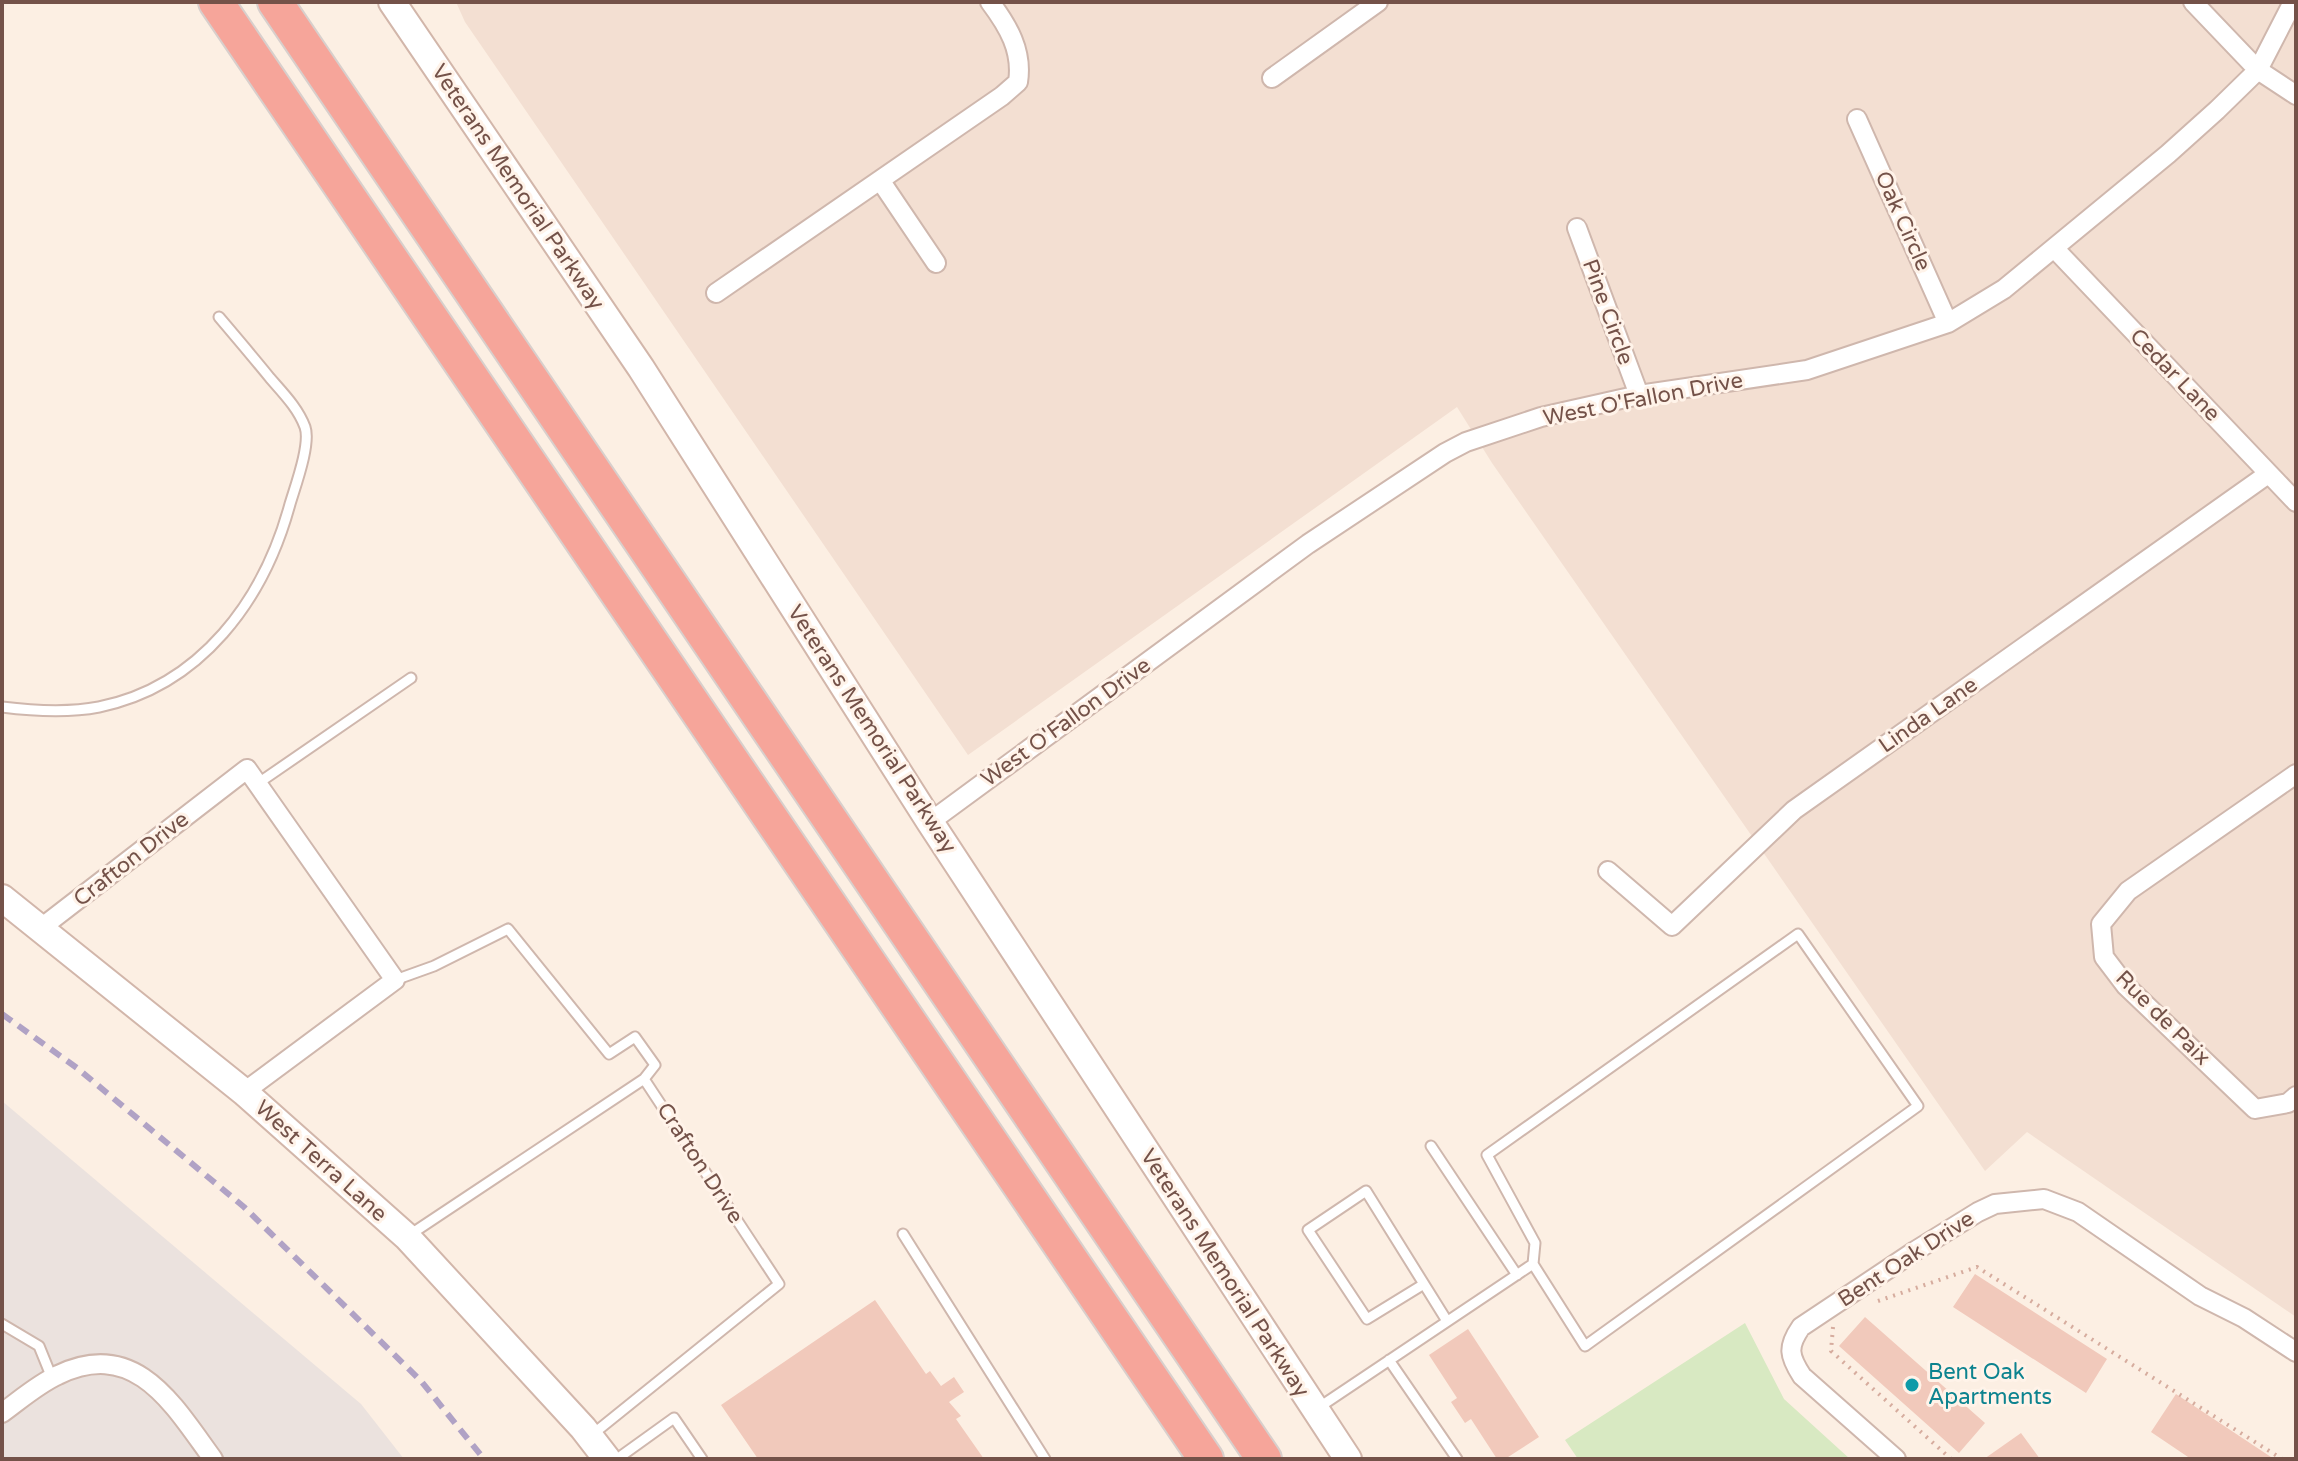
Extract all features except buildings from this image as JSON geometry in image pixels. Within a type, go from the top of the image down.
[{"type":"highway","points":[[216,2],[1206,1459]]},
{"type":"highway","points":[[275,2],[1264,1459]]},
{"type":"street","name":"Veterans Memorial Parkway","points":[[392,2],[641,368],[930,822],[1348,1459]]},
{"type":"street","points":[[716,293],[1018,82],[1021,66],[1014,42],[990,2]]},
{"type":"street","points":[[1272,78],[1378,2]]},
{"type":"street","points":[[2193,2],[2258,70],[2296,95]]},
{"type":"street","name":"West O'Fallon Drive","points":[[930,822],[1308,544],[1466,442],[1541,417],[1639,395],[1807,370],[1948,323],[2004,289],[2168,154],[2258,70],[2293,2]]},
{"type":"street","name":"Oak Circle","points":[[1857,119],[1948,323]]},
{"type":"street","points":[[880,180],[936,263]]},
{"type":"street","name":"Pine Circle","points":[[1577,228],[1639,395]]},
{"type":"street","name":"Cedar Lane","points":[[2054,248],[2296,502]]},
{"type":"street","name":"Linda Lane","points":[[1608,871],[1672,926],[1794,810],[2268,474]]},
{"type":"street","name":"Crafton Drive","points":[[41,928],[247,769],[257,784]]},
{"type":"street","name":"Rue de Paix","points":[[2296,774],[2128,891],[2101,924],[2104,957],[2126,986],[2255,1109],[2288,1103],[2296,1096]]},
{"type":"street","points":[[244,1092],[395,980],[257,784]]},
{"type":"street","name":"West Terra Lane","points":[[2,898],[244,1092],[407,1237],[590,1436],[607,1459]]},
{"type":"street","name":"Bent Oak Drive","points":[[1896,1459],[1802,1376],[1791,1360],[1792,1340],[1801,1327],[1915,1251],[1995,1204],[2044,1199],[2078,1212],[2200,1296],[2244,1318],[2296,1352]]},
{"type":"street","points":[[2,1413],[52,1378],[72,1368],[98,1364],[118,1367],[137,1373],[155,1385],[171,1401],[213,1459]]},
{"type":"lane","points":[[2,707],[62,711],[100,706],[139,694],[177,675],[201,658],[221,637],[258,585],[282,535],[304,450],[306,430],[293,405],[219,317]]},
{"type":"lane","points":[[257,784],[411,678]]},
{"type":"lane","points":[[395,980],[434,966],[508,929],[609,1054],[635,1037],[655,1065],[644,1079]]},
{"type":"lane","points":[[1798,934],[1918,1106],[1585,1346],[1533,1264],[1535,1243],[1487,1155],[1798,934]]},
{"type":"lane","name":"Crafton Drive","points":[[407,1237],[644,1079],[779,1284],[590,1436]]},
{"type":"lane","points":[[1431,1146],[1517,1275]]},
{"type":"lane","points":[[1424,1284],[1367,1319],[1308,1230],[1366,1191],[1424,1284],[1447,1321]]},
{"type":"lane","points":[[903,1234],[1045,1459]]},
{"type":"lane","points":[[1315,1409],[1533,1264]]},
{"type":"lane","points":[[2,1324],[39,1346],[52,1378]]},
{"type":"lane","points":[[1389,1360],[1457,1459]]},
{"type":"lane","points":[[617,1459],[674,1418],[702,1459]]},
{"type":"path","points":[[1875,1302],[1977,1267],[2282,1459]]},
{"type":"path","points":[[1833,1325],[1831,1351],[1951,1459]]},
{"type":"shaded area","points":[[456,2],[2296,2],[2296,1317],[2027,1132],[1985,1171],[1492,463],[1457,407],[968,755],[465,22]]},
{"type":"shaded area","points":[[2,1101],[361,1404],[404,1459],[2,1459]]},
{"type":"green space","points":[[1745,1323],[1784,1399],[1850,1459],[1578,1459],[1565,1440]]},
{"type":"railway","points":[[2,1014],[77,1068],[244,1207],[421,1381],[484,1459]]},
{"type":"place","name":"Bent Oak Apartments","points":[[1912,1385]]}]
